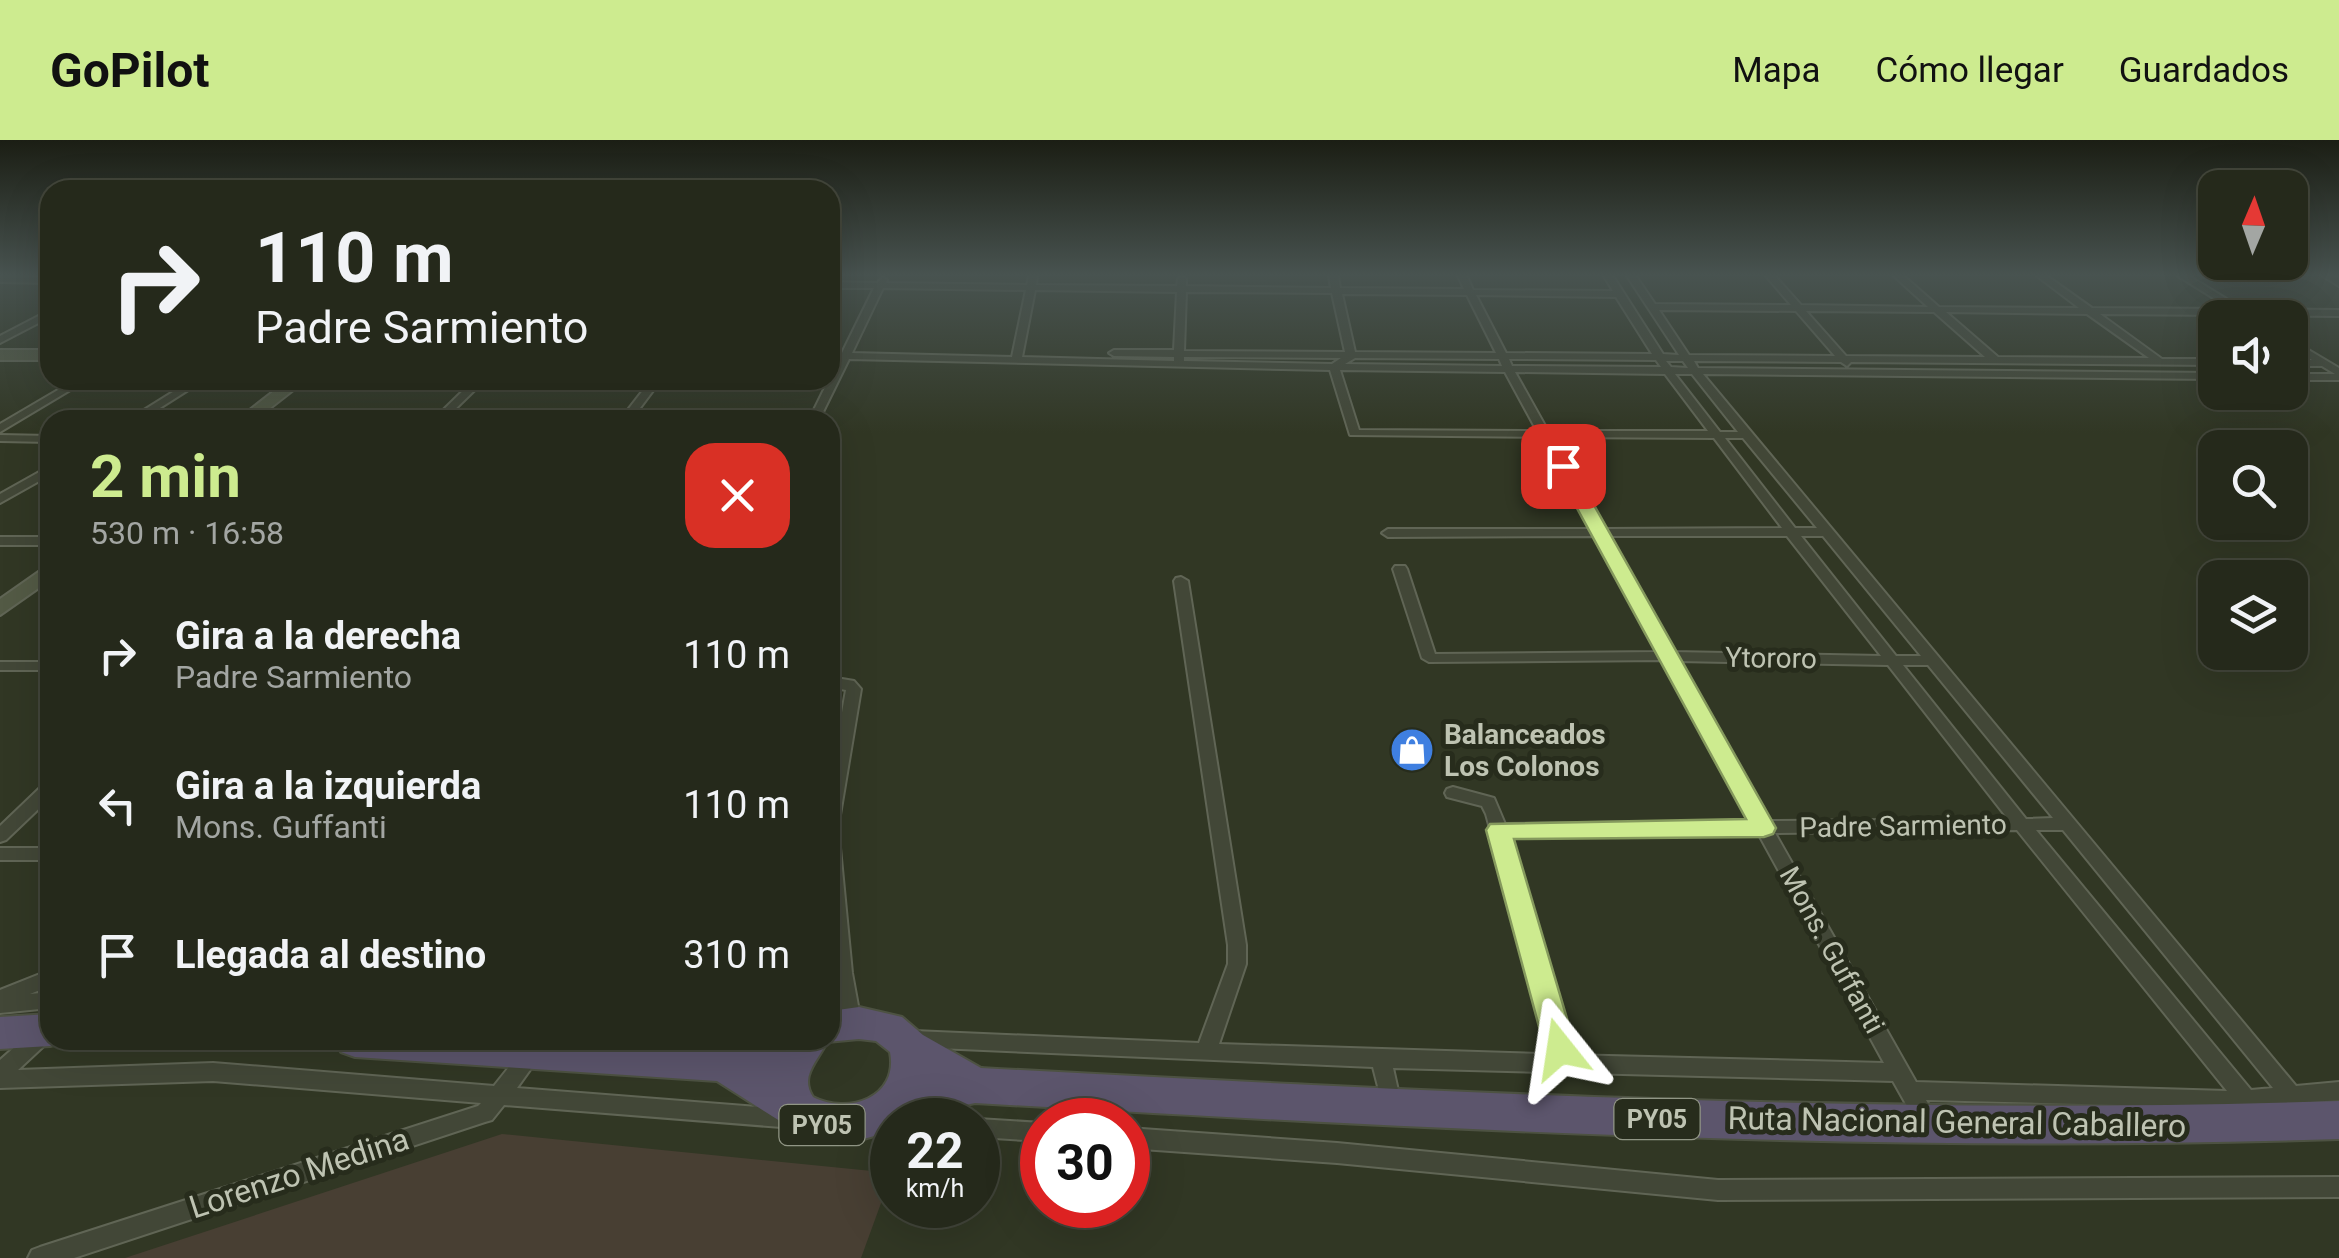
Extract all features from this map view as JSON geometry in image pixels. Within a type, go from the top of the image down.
[{"type":"highway","name":"PY05","points":[[840,1019],[876,1023],[906,1042],[910,1076],[900,1098]]},
{"type":"highway","points":[[0,1033],[40,1022]]},
{"type":"highway","name":"Ruta Nacional General Caballero","points":[[906,1042],[975,1085]]},
{"type":"highway","name":"PY05","points":[[506,1050],[724,1064],[816,1118],[870,1119]]},
{"type":"highway","name":"PY05","points":[[724,1064],[755,1050]]},
{"type":"highway","name":"PY05","points":[[805,1050],[786,1078],[816,1118]]},
{"type":"highway","name":"Ruta Nacional General Caballero","points":[[940,1098],[975,1085],[1501,1115],[1913,1096],[2299,1108]]},
{"type":"street","points":[[0,342],[24,328]]},
{"type":"street","points":[[840,370],[860,328]]},
{"type":"street","points":[[1016,357],[1022,328]]},
{"type":"street","points":[[1180,359],[1181,328]]},
{"type":"street","points":[[1344,328],[1350,356]]},
{"type":"street","name":"Mons. Guffanti","points":[[1487,328],[1913,1096]]},
{"type":"street","points":[[1641,328],[1718,436],[2021,824],[2299,1108]]},
{"type":"street","points":[[1666,328],[1746,435],[2299,1108]]},
{"type":"street","points":[[1816,328],[1855,372]]},
{"type":"street","points":[[1959,328],[2011,374]]},
{"type":"street","points":[[2113,328],[2180,376]]},
{"type":"street","points":[[0,342],[40,344]]},
{"type":"street","points":[[2308,353],[2339,374]]},
{"type":"street","points":[[840,354],[1180,359],[1350,356],[1664,365],[1844,359],[2198,362]]},
{"type":"street","points":[[0,355],[40,355]]},
{"type":"street","points":[[1334,367],[1350,356]]},
{"type":"street","points":[[1180,359],[1334,367],[1505,361]]},
{"type":"street","points":[[2308,363],[2339,363]]},
{"type":"street","points":[[1691,365],[1855,372],[2198,376]]},
{"type":"street","points":[[1334,367],[1354,433],[1362,435],[1746,435]]},
{"type":"street","points":[[2308,375],[2339,374]]},
{"type":"street","points":[[0,429],[65,390]]},
{"type":"street","points":[[150,410],[183,390]]},
{"type":"street","points":[[258,410],[285,390]]},
{"type":"street","points":[[448,410],[470,390]]},
{"type":"street","points":[[633,410],[648,390]]},
{"type":"street","points":[[0,438],[40,439]]},
{"type":"street","points":[[0,499],[40,476]]},
{"type":"street","points":[[1388,533],[1826,532]]},
{"type":"street","points":[[0,542],[40,540]]},
{"type":"street","name":"Ytororo","points":[[1400,570],[1429,658],[1668,656],[1933,662]]},
{"type":"street","points":[[0,609],[40,578]]},
{"type":"street","points":[[1182,581],[1237,945],[1237,964],[1206,1052]]},
{"type":"street","points":[[0,666],[40,666]]},
{"type":"street","points":[[840,683],[854,689],[840,770]]},
{"type":"street","points":[[1453,793],[1488,802],[1499,830],[1560,1049],[1549,1060]]},
{"type":"street","points":[[0,836],[40,798]]},
{"type":"street","name":"Padre Sarmiento","points":[[1499,830],[2066,824]]},
{"type":"street","points":[[0,854],[40,854]]},
{"type":"street","points":[[0,1001],[40,983]]},
{"type":"street","points":[[0,1001],[40,1017]]},
{"type":"street","points":[[0,1076],[40,1030]]},
{"type":"street","points":[[906,1042],[1381,1059],[1549,1060],[1913,1096]]},
{"type":"street","name":"Lorenzo Medina","points":[[40,1258],[484,1112],[532,1053]]},
{"type":"street","points":[[1381,1059],[1392,1108]]},
{"type":"street","points":[[0,1076],[214,1072],[816,1118]]},
{"type":"street","points":[[1150,1140],[1718,1190],[2339,1187]]},
{"type":"shaded area","points":[[502,1134],[870,1171],[872,1228],[861,1258],[125,1258]]},
{"type":"place","name":"Balanceados Los Colonos","points":[[1412,750]]},
{"type":"route","points":[[1560,1049],[1499,830],[1764,828],[1563,466]]}]
